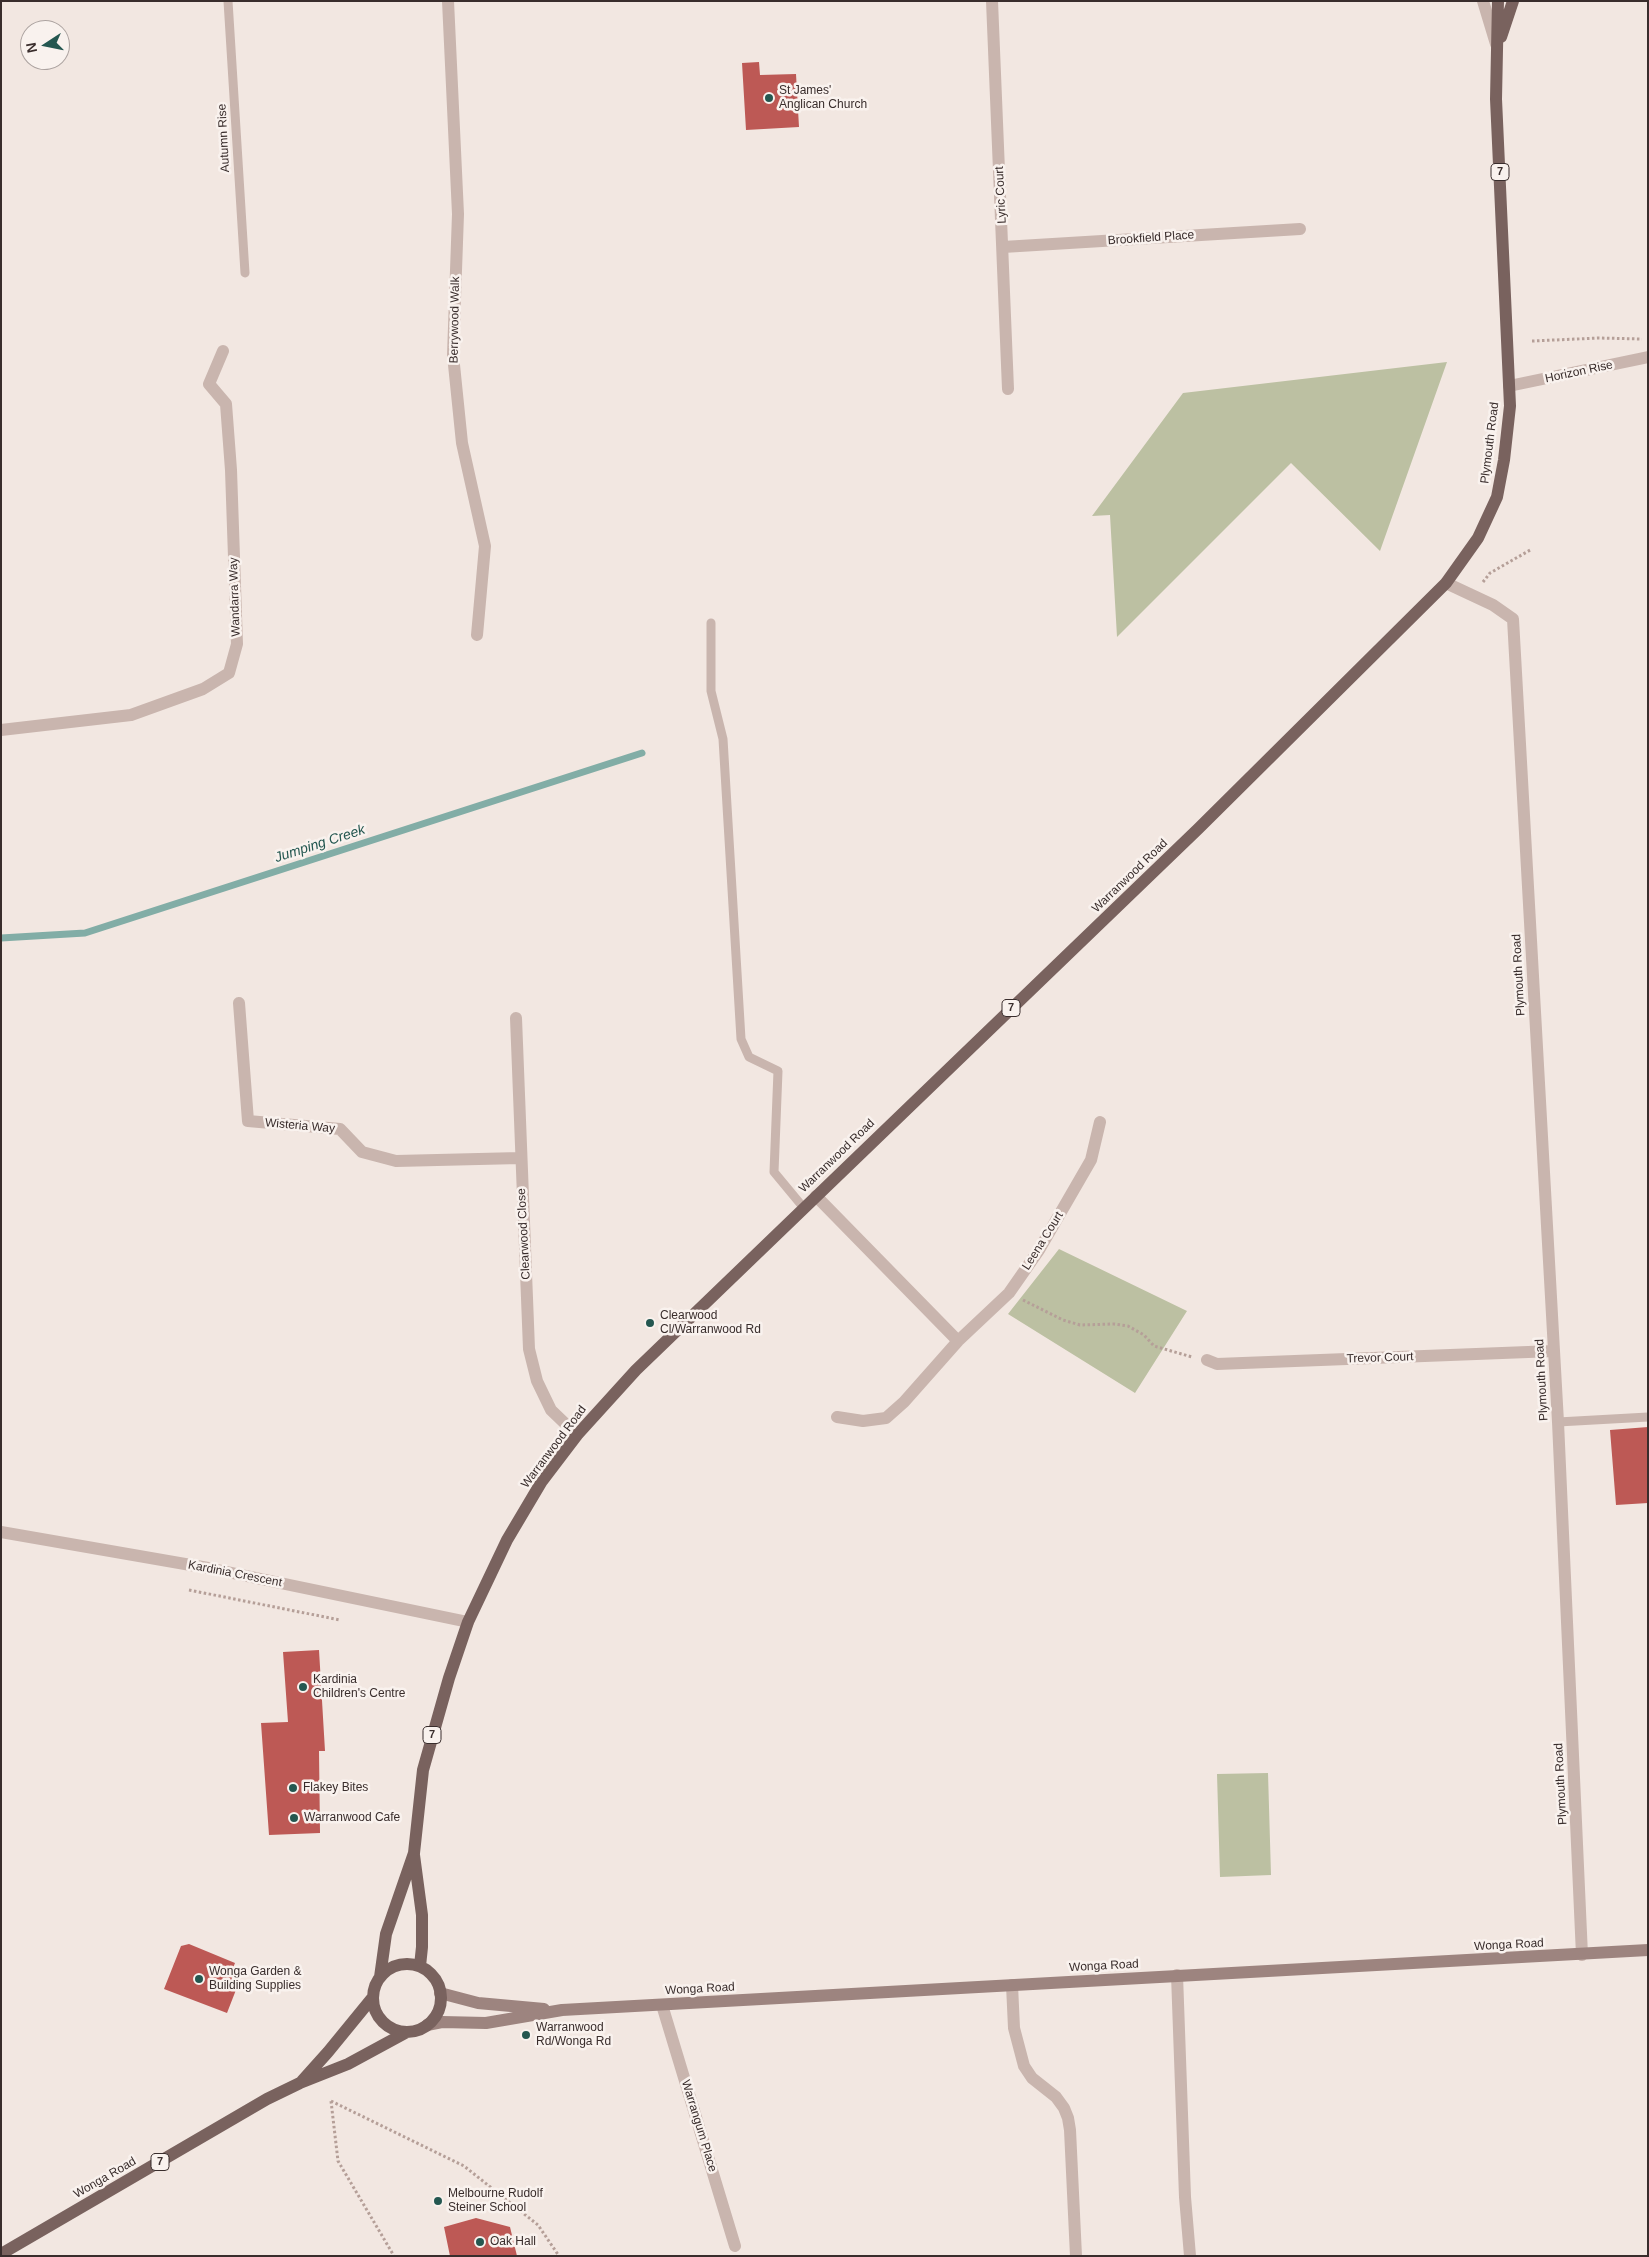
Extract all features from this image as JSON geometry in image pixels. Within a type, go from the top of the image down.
[{"type":"main road","name":"Plymouth Road","points":[[1446,583],[1478,538],[1497,497],[1510,406],[1496,99],[1498,1]]},
{"type":"main road","name":"Plymouth Road","points":[[1497,49],[1513,1]]},
{"type":"main road","name":"Warranwood Road","points":[[380,1976],[386,1934],[414,1852],[426,1754],[468,1622],[507,1540],[542,1481],[578,1435],[642,1364],[1198,829],[1446,583]]},
{"type":"main road","name":"Warranwood Road","points":[[414,1852],[422,1915],[420,1966]]},
{"type":"main road","name":"Wonga Road","points":[[427,2025],[442,2022],[486,2023],[562,2010],[1648,1950]]},
{"type":"main road","points":[[380,1976],[388,1969],[398,1965],[409,1964],[420,1966],[430,1972],[437,1982],[440,1993],[440,2005],[435,2016],[427,2025]]},
{"type":"main road","name":"7","points":[[373,1997],[375,1986],[380,1976]]},
{"type":"main road","name":"Wonga Road","points":[[440,1993],[478,2003],[562,2010]]},
{"type":"main road","name":"Wonga Road","points":[[300,2082],[328,2052],[373,1997]]},
{"type":"main road","points":[[373,1997],[374,2008],[386,2025],[407,2032]]},
{"type":"main road","name":"7","points":[[407,2032],[418,2030],[427,2025]]},
{"type":"main road","name":"Wonga Road","points":[[1,2254],[267,2099],[300,2082],[348,2064],[407,2032]]},
{"type":"street","name":"Berrywood Walk","points":[[448,1],[458,214],[453,355],[462,443],[484,546],[477,635]]},
{"type":"street","name":"Lyric Court","points":[[992,1],[1008,389]]},
{"type":"street","points":[[1483,1],[1497,49]]},
{"type":"street","name":"Brookfield Place","points":[[1003,247],[1300,229]]},
{"type":"street","name":"Wandarra Way","points":[[1,730],[131,715],[203,689],[229,673],[237,644],[231,470],[226,404],[209,384],[223,351]]},
{"type":"street","name":"Horizon Rise","points":[[1509,386],[1648,357]]},
{"type":"street","name":"Plymouth Road","points":[[1446,583],[1493,605],[1513,619],[1558,1422],[1582,1955]]},
{"type":"street","name":"Wisteria Way","points":[[239,1003],[248,1121],[340,1129],[362,1152],[396,1162],[520,1158]]},
{"type":"street","name":"Clearwood Close","points":[[516,1018],[529,1349],[537,1381],[551,1410],[578,1435]]},
{"type":"street","name":"Leena Court","points":[[837,1417],[863,1421],[886,1418],[904,1402],[958,1341],[1009,1293],[1039,1250],[1091,1160],[1100,1122]]},
{"type":"street","points":[[816,1196],[958,1341]]},
{"type":"street","name":"Trevor Court","points":[[1207,1360],[1217,1364],[1554,1351]]},
{"type":"street","name":"Kardinia Crescent","points":[[1,1532],[208,1568],[468,1622]]},
{"type":"street","points":[[1176,1976],[1185,2197],[1190,2256]]},
{"type":"street","points":[[1012,1985],[1014,2028],[1024,2066],[1032,2078],[1056,2098],[1064,2108],[1068,2118],[1076,2256]]},
{"type":"street","name":"Warrangum Place","points":[[662,2005],[735,2246]]},
{"type":"lane","name":"Autumn Rise","points":[[228,1],[245,273]]},
{"type":"lane","points":[[710,623],[711,691],[722,739],[741,1040],[749,1057],[778,1071],[774,1172],[803,1207]]},
{"type":"lane","points":[[1558,1422],[1648,1417]]},
{"type":"path","points":[[1532,341],[1599,338],[1648,339]]},
{"type":"path","points":[[1473,595],[1490,573],[1532,549]]},
{"type":"path","points":[[1009,1293],[1063,1320],[1080,1325],[1114,1324],[1128,1326],[1144,1335],[1154,1346],[1207,1360]]},
{"type":"path","points":[[189,1590],[340,1620]]},
{"type":"path","points":[[394,2256],[338,2161],[331,2101],[464,2166],[538,2225],[559,2256]]},
{"type":"green space","points":[[1447,362],[1380,551],[1291,463],[1117,637],[1110,515],[1092,516],[1183,393]]},
{"type":"green space","points":[[1059,1249],[1187,1311],[1135,1393],[1008,1314]]},
{"type":"green space","points":[[1268,1773],[1271,1875],[1220,1877],[1217,1774]]},
{"type":"building","points":[[759,62],[760,75],[796,74],[799,127],[746,130],[742,63]]},
{"type":"building","points":[[1648,1427],[1648,1503],[1616,1505],[1610,1430]]},
{"type":"building","points":[[319,1650],[325,1751],[319,1751],[320,1833],[269,1835],[261,1723],[288,1722],[283,1652]]},
{"type":"building","points":[[189,1944],[235,1963],[231,1973],[241,1977],[227,2013],[164,1989],[181,1946]]},
{"type":"building","name":"Oak Hall","points":[[476,2218],[510,2227],[517,2256],[450,2256],[444,2227]]},
{"type":"waterway","name":"Jumping Creek","points":[[1,938],[85,933],[642,753]]},
{"type":"place","name":"St James' Anglican Church","points":[[769,98]]},
{"type":"place","name":"Clearwood Cl/Warranwood Rd","points":[[650,1323]]},
{"type":"place","name":"Kardinia Children's Centre","points":[[303,1687]]},
{"type":"place","name":"Flakey Bites","points":[[293,1788]]},
{"type":"place","name":"Warranwood Cafe","points":[[294,1818]]},
{"type":"place","name":"Wonga Garden & Building Supplies","points":[[199,1979]]},
{"type":"place","name":"Warranwood Rd/Wonga Rd","points":[[526,2035]]},
{"type":"place","name":"Melbourne Rudolf Steiner School","points":[[438,2201]]},
{"type":"place","name":"Oak Hall","points":[[480,2242]]}]
